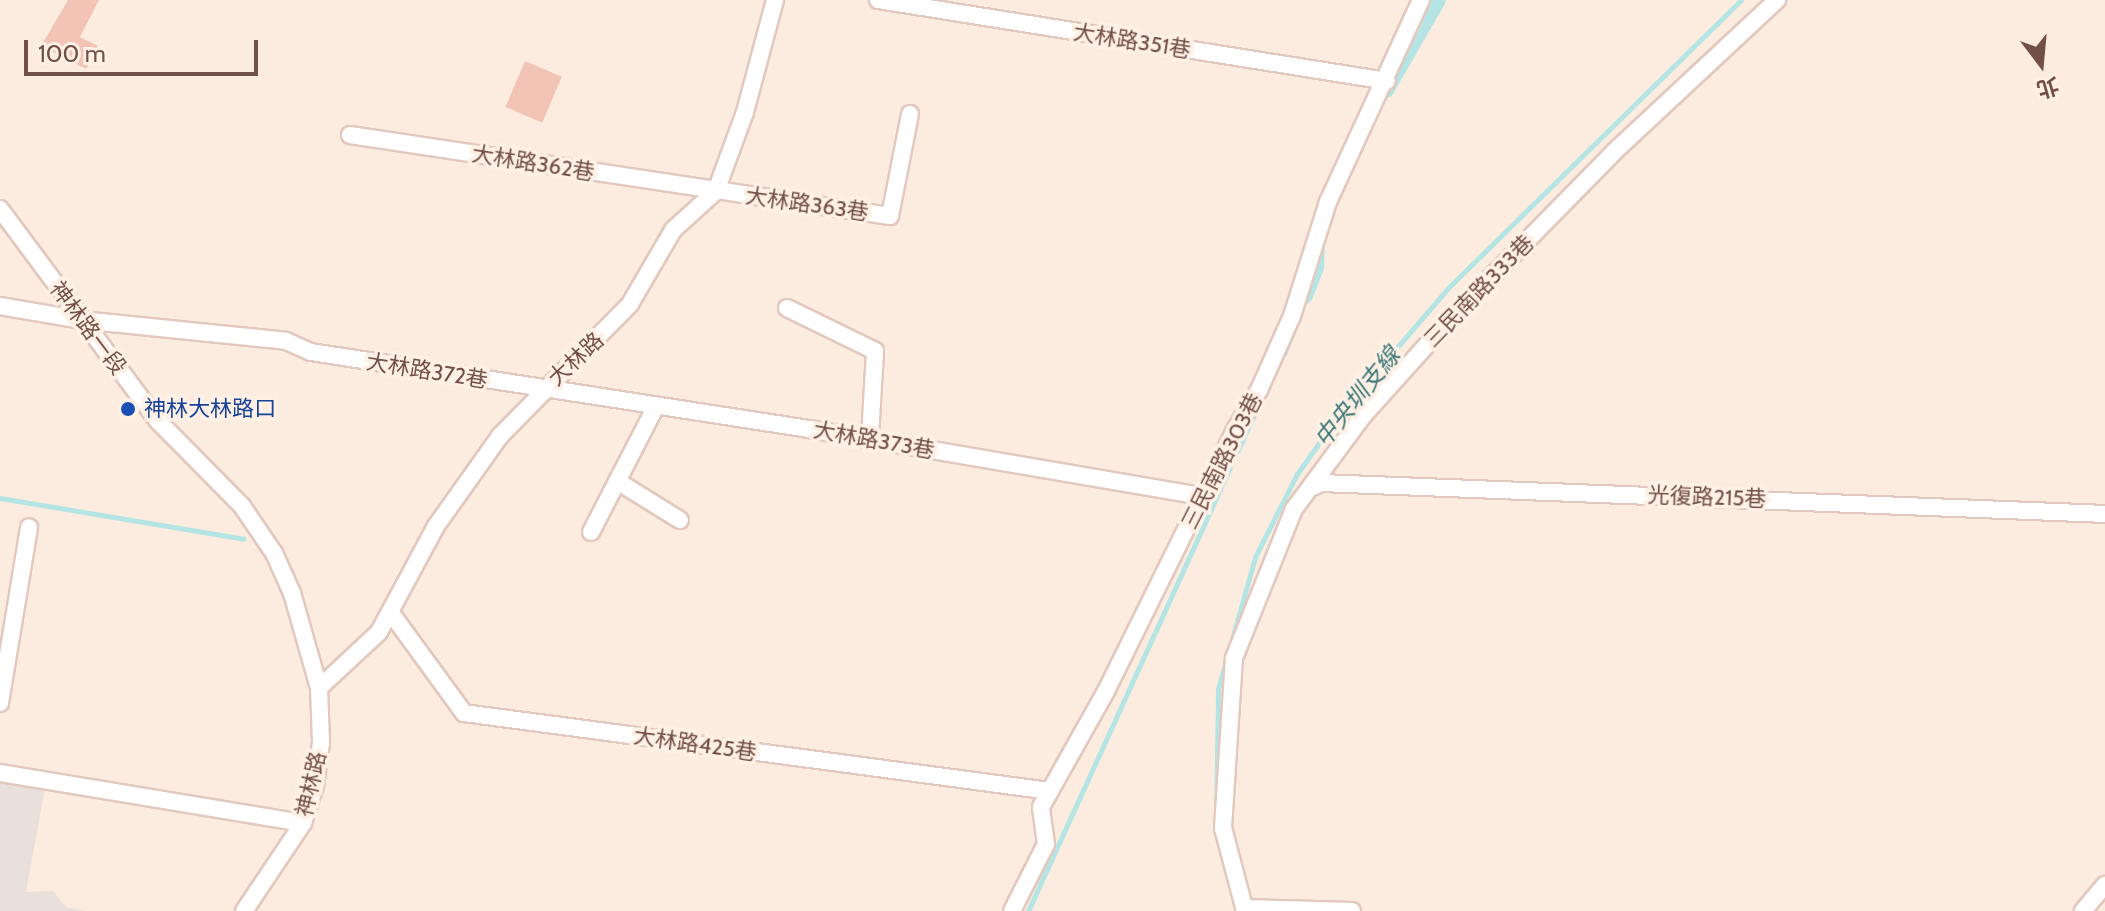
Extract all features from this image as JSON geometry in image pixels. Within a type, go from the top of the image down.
[{"type":"street","name":"大林路","points":[[319,688],[379,632],[436,526],[500,436],[544,389],[590,349],[630,304],[673,230],[716,191],[745,112],[775,0]]},
{"type":"street","name":"大林路351巷","points":[[878,0],[1387,81]]},
{"type":"street","name":"三民南路303巷","points":[[1012,911],[1046,844],[1041,807],[1106,691],[1259,390],[1292,316],[1328,202],[1387,81],[1421,0]]},
{"type":"street","name":"三民南路333巷","points":[[1244,909],[1223,828],[1234,658],[1294,509],[1362,417],[1454,315],[1614,152],[1777,0]]},
{"type":"street","name":"大林路363巷","points":[[716,191],[890,216],[910,114]]},
{"type":"street","name":"大林路362巷","points":[[350,135],[716,191]]},
{"type":"street","name":"神林路一段","points":[[0,209],[158,421],[242,506],[274,553],[292,593],[319,688]]},
{"type":"street","name":"大林路372巷","points":[[0,306],[81,320],[286,341],[311,352],[544,389]]},
{"type":"street","points":[[787,308],[875,351],[870,439]]},
{"type":"street","name":"大林路373巷","points":[[544,389],[870,439],[1203,496]]},
{"type":"street","points":[[591,532],[656,406]]},
{"type":"street","points":[[617,481],[680,520]]},
{"type":"street","name":"光復路215巷","points":[[1310,488],[1321,483],[2105,514]]},
{"type":"street","points":[[0,703],[29,527]]},
{"type":"street","name":"大林路425巷","points":[[391,613],[464,713],[1050,791]]},
{"type":"street","name":"神林路","points":[[244,911],[303,823],[315,786],[321,743],[319,688]]},
{"type":"street","points":[[0,773],[303,823]]},
{"type":"street","points":[[2083,911],[2105,885]]},
{"type":"street","points":[[1244,909],[1352,911]]},
{"type":"shaded area","points":[[0,776],[46,783],[26,892],[53,891],[66,907],[87,911],[0,911]]},
{"type":"building","points":[[68,0],[99,0],[80,37],[98,46],[86,69],[41,46]]},
{"type":"building","points":[[525,61],[562,77],[542,123],[505,107]]},
{"type":"waterway","points":[[1386,90],[1438,0]]},
{"type":"waterway","name":"中央圳支線","points":[[1216,821],[1218,689],[1255,557],[1297,474],[1338,416],[1449,287],[1741,0]]},
{"type":"waterway","points":[[1305,296],[1316,268],[1317,245]]},
{"type":"waterway","points":[[1284,354],[1298,319]]},
{"type":"waterway","points":[[1028,911],[1258,406]]},
{"type":"waterway","points":[[0,498],[244,539]]},
{"type":"place","name":"神林大林路口","points":[[128,409]]}]
